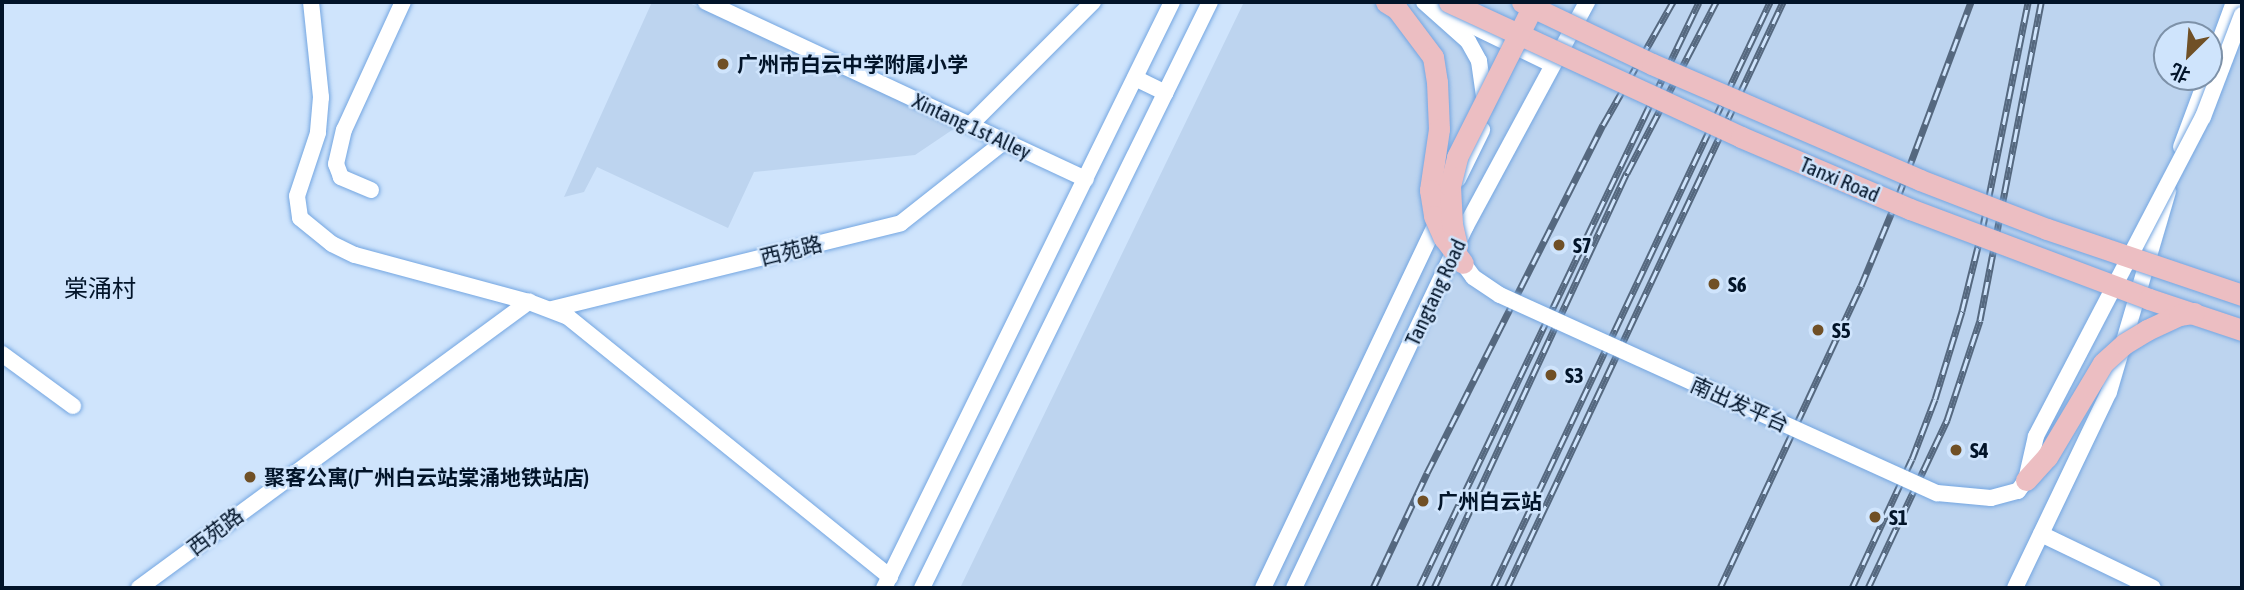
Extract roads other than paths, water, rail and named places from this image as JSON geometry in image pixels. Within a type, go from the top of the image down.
[{"type":"main road","points":[[1386,2],[1397,9],[1433,57],[1439,129],[1430,190],[1434,216],[1444,238],[1463,263]]},
{"type":"main road","name":"Tanxi Road","points":[[1449,2],[1741,137],[1910,209],[2149,299],[2242,330]]},
{"type":"main road","points":[[1463,263],[1454,236],[1450,204],[1450,186],[1457,157],[1534,3]]},
{"type":"main road","name":"Tanxi Road","points":[[1534,3],[1652,64],[1920,180],[2048,229],[2242,295]]},
{"type":"main road","points":[[2026,480],[2047,457],[2103,363],[2124,344],[2179,314],[2199,312],[2242,322]]},
{"type":"street","points":[[311,2],[321,97],[316,142],[297,196],[300,218],[332,244],[355,255],[552,309],[606,345],[887,582],[1171,2]]},
{"type":"street","points":[[371,190],[341,177],[336,164],[344,130],[403,2]]},
{"type":"street","name":"Xintang 1st Alley","points":[[706,2],[1086,179]]},
{"type":"street","points":[[970,125],[1093,2]]},
{"type":"street","points":[[922,588],[1210,2]]},
{"type":"street","points":[[1424,2],[1551,64]]},
{"type":"street","points":[[1424,2],[1468,41],[1479,61],[1486,122]]},
{"type":"street","name":"Tangtang Road","points":[[1294,588],[1466,226],[1551,64],[1587,2]]},
{"type":"street","points":[[2223,32],[2234,2]]},
{"type":"street","points":[[1534,3],[1576,22]]},
{"type":"street","name":"Tangtang Road","points":[[1264,588],[1521,51],[1534,3]]},
{"type":"street","points":[[2026,480],[2036,436],[2203,117],[2242,15]]},
{"type":"street","points":[[1135,78],[1166,93]]},
{"type":"street","points":[[2015,588],[2109,392],[2181,149],[2202,91]]},
{"type":"street","name":"西苑路","points":[[552,309],[901,223],[1005,141]]},
{"type":"street","name":"南出发平台","points":[[1463,263],[1473,277],[1500,295],[1937,493],[1991,498],[2018,491],[2026,480]]},
{"type":"street","name":"西苑路","points":[[139,588],[529,302]]},
{"type":"street","points":[[2,354],[73,406]]},
{"type":"street","points":[[2041,534],[2153,588]]},
{"type":"railway","points":[[1373,588],[1427,473],[1603,125],[1673,2]]},
{"type":"railway","points":[[1419,588],[1699,2]]},
{"type":"railway","points":[[1434,588],[1627,173],[1716,2]]},
{"type":"railway","points":[[1493,588],[1770,2]]},
{"type":"railway","points":[[1507,588],[1783,2]]},
{"type":"railway","points":[[1720,588],[1861,286],[1898,197],[1971,2]]},
{"type":"railway","points":[[1852,588],[1912,459],[1935,399],[1962,311],[1983,226],[2028,2]]},
{"type":"railway","points":[[1868,588],[1947,420],[1980,320],[2041,2]]},
{"type":"place","name":"广州市白云中学附属小学","points":[[723,64]]},
{"type":"place","name":"S7","points":[[1559,245]]},
{"type":"place","name":"S6","points":[[1714,284]]},
{"type":"place","name":"S5","points":[[1818,330]]},
{"type":"place","name":"S3","points":[[1551,375]]},
{"type":"place","name":"S4","points":[[1956,450]]},
{"type":"place","name":"聚客公寓(广州白云站棠涌地铁站店)","points":[[250,477]]},
{"type":"place","name":"广州白云站","points":[[1423,501]]},
{"type":"place","name":"S1","points":[[1875,517]]},
{"type":"district","name":"棠涌村","points":[[100,289]]}]
